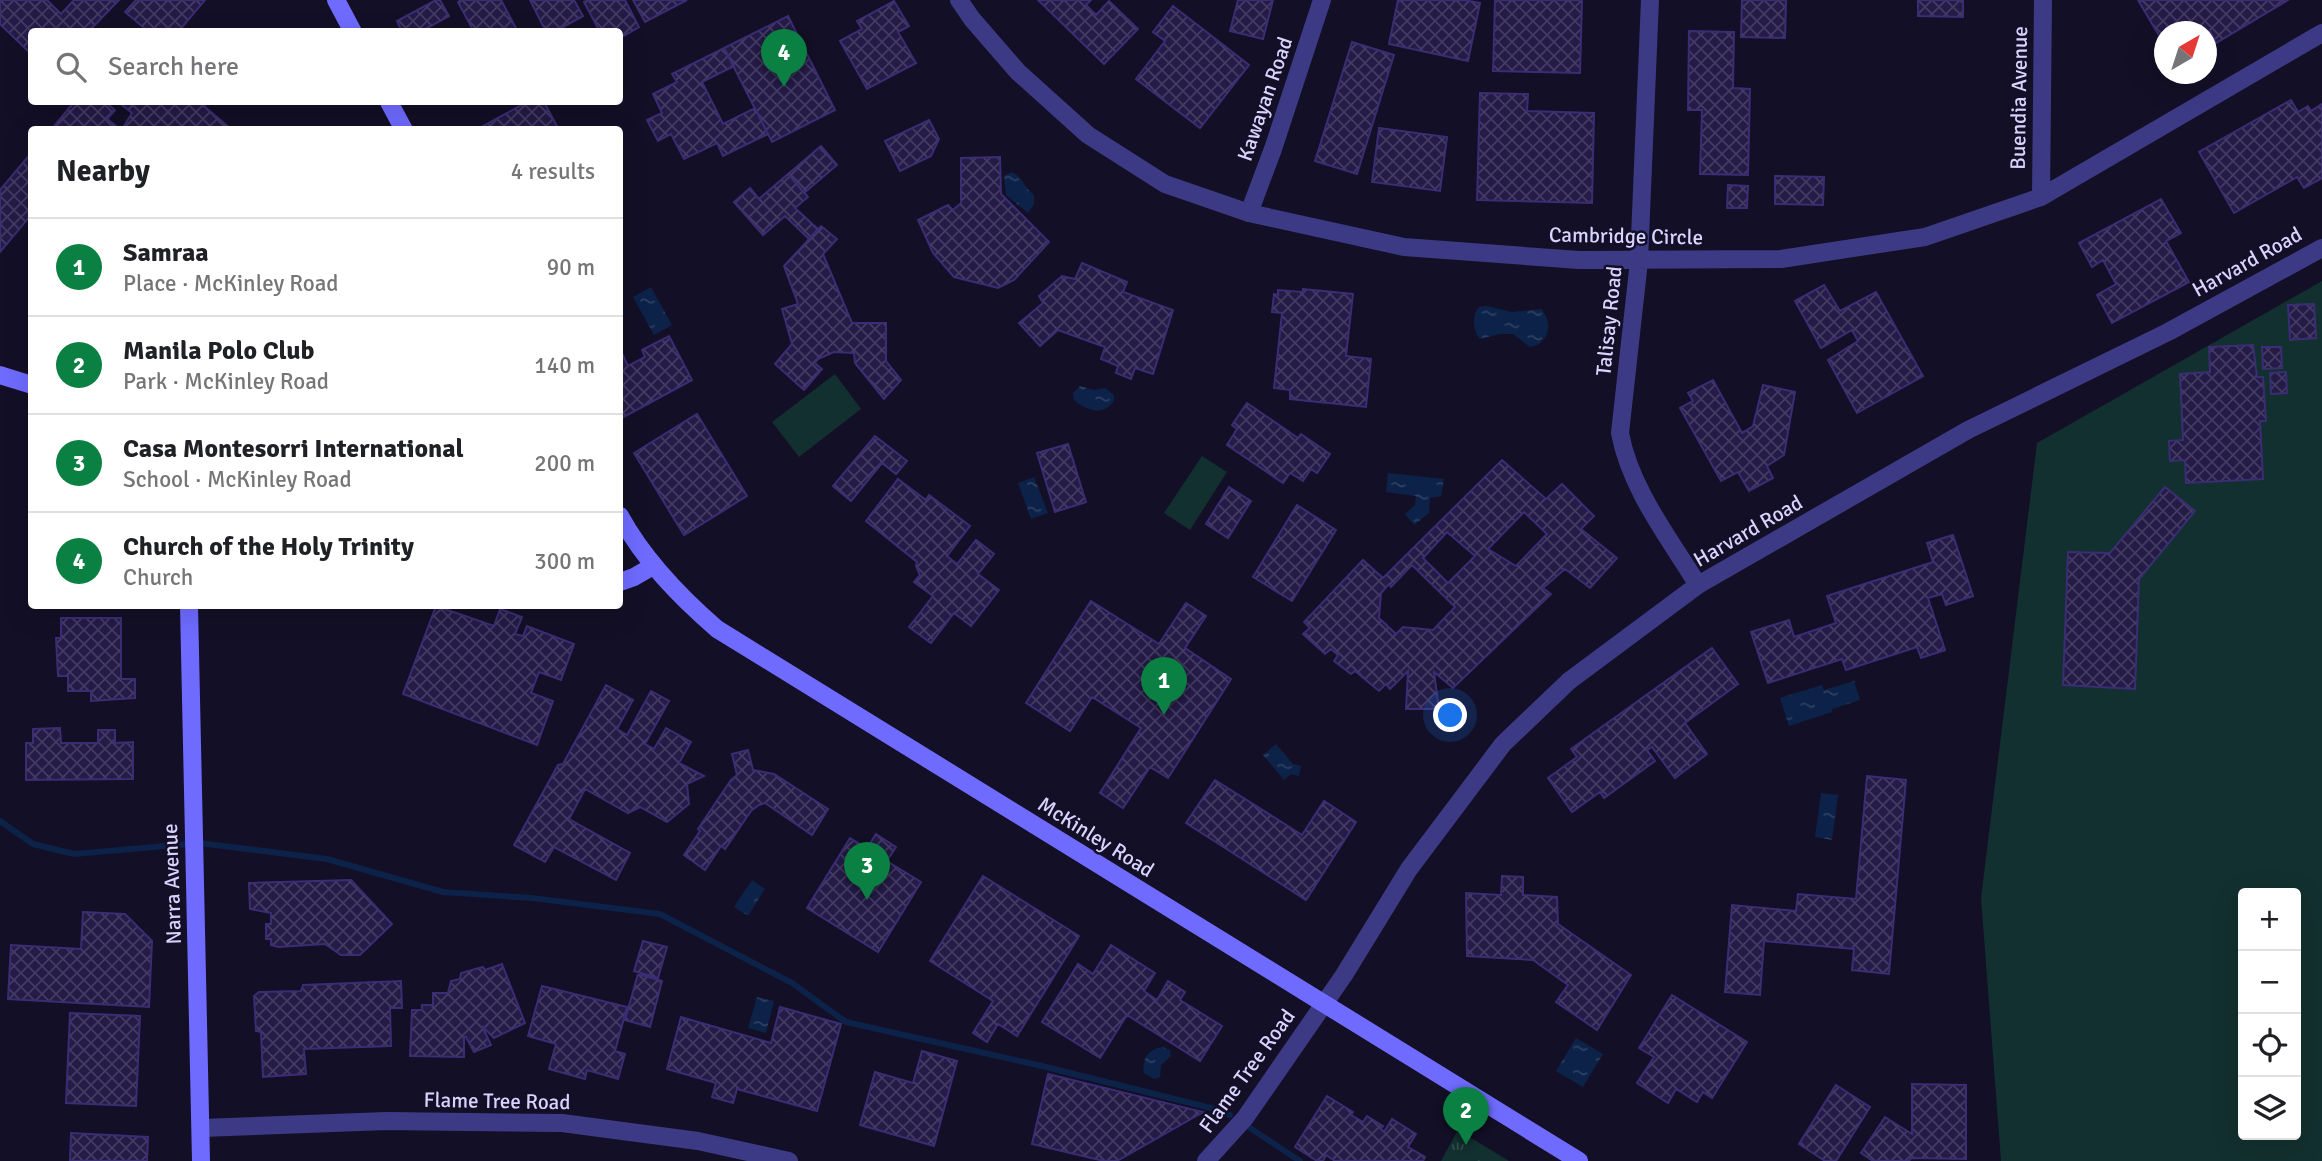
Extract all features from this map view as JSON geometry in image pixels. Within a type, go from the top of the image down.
[{"type":"main road","points":[[336,0],[351,28]]},
{"type":"main road","points":[[391,105],[402,126]]},
{"type":"main road","points":[[0,374],[28,384]]},
{"type":"main road","name":"McKinley Road","points":[[623,530],[690,605],[717,629],[1579,1161]]},
{"type":"main road","points":[[623,581],[634,578],[653,566]]},
{"type":"main road","name":"Narra Avenue","points":[[189,609],[201,1161]]},
{"type":"street","name":"Cambridge Circle","points":[[959,0],[1017,72],[1088,135],[1165,184],[1249,213],[1404,247],[1579,260],[1781,259],[1925,237],[2040,197],[2322,33]]},
{"type":"street","name":"Kawayan Road","points":[[1249,213],[1322,0]]},
{"type":"street","name":"Talisay Road","points":[[1650,0],[1639,261],[1620,433],[1633,476],[1698,585]]},
{"type":"street","name":"Buendia Avenue","points":[[2040,197],[2043,0]]},
{"type":"street","name":"Harvard Road","points":[[1323,1005],[1409,869],[1503,744],[1569,681],[1698,585],[1968,430],[2168,332],[2322,248]]},
{"type":"street","name":"Flame Tree Road","points":[[1206,1161],[1245,1118],[1323,1005]]},
{"type":"street","name":"Flame Tree Road","points":[[202,1128],[386,1121],[562,1123],[698,1141],[789,1161]]},
{"type":"green space","points":[[2322,281],[2322,1161],[2001,1161],[1981,898],[2037,443]]},
{"type":"green space","points":[[835,374],[861,409],[799,457],[772,422]]},
{"type":"green space","points":[[1202,456],[1227,472],[1190,530],[1164,513]]},
{"type":"green space","points":[[1458,1130],[1509,1161],[1441,1161]]},
{"type":"water","points":[[1012,172],[1034,195],[1034,204],[1028,213],[1006,195],[1004,176]]},
{"type":"water","points":[[651,287],[672,325],[654,335],[633,297]]},
{"type":"water","points":[[1487,306],[1512,312],[1541,309],[1547,320],[1548,332],[1542,342],[1530,347],[1513,334],[1480,339],[1474,327],[1474,319],[1479,307]]},
{"type":"water","points":[[1080,386],[1094,390],[1105,388],[1114,395],[1114,401],[1100,410],[1084,407],[1074,400],[1073,393]]},
{"type":"water","points":[[1388,473],[1444,479],[1441,496],[1430,498],[1429,513],[1414,525],[1405,514],[1415,505],[1416,496],[1386,492]]},
{"type":"water","points":[[1034,477],[1048,513],[1031,519],[1018,483]]},
{"type":"water","points":[[1854,681],[1860,700],[1789,726],[1780,698],[1822,685],[1824,690]]},
{"type":"water","points":[[1276,744],[1293,764],[1301,766],[1299,776],[1291,774],[1284,780],[1263,755]]},
{"type":"water","points":[[1821,793],[1838,795],[1832,840],[1815,837]]},
{"type":"water","points":[[752,880],[765,889],[748,916],[734,907]]},
{"type":"water","points":[[757,997],[774,1001],[766,1033],[748,1028]]},
{"type":"water","points":[[1576,1038],[1603,1054],[1583,1087],[1556,1071]]},
{"type":"water","points":[[1163,1047],[1170,1050],[1171,1056],[1161,1065],[1160,1077],[1154,1079],[1144,1073],[1144,1064],[1150,1052]]},
{"type":"building","points":[[0,0],[47,0],[61,14],[74,0],[119,0],[92,28],[28,28],[28,51],[0,24]]},
{"type":"building","points":[[136,0],[205,0],[181,28],[144,28],[125,12]]},
{"type":"building","points":[[436,0],[440,0],[449,16],[427,28],[400,28],[397,21]]},
{"type":"building","points":[[501,0],[516,28],[472,28],[458,2]]},
{"type":"building","points":[[530,0],[574,0],[583,16],[561,28],[544,28]]},
{"type":"building","points":[[625,0],[639,27],[623,36],[623,28],[598,28],[584,2]]},
{"type":"building","points":[[633,0],[687,0],[645,22]]},
{"type":"building","points":[[1038,0],[1091,0],[1086,5],[1096,15],[1109,1],[1138,29],[1104,64]]},
{"type":"building","points":[[1238,0],[1273,0],[1263,39],[1230,31]]},
{"type":"building","points":[[1398,0],[1464,0],[1480,3],[1468,61],[1389,44]]},
{"type":"building","points":[[1495,0],[1582,0],[1580,73],[1493,71]]},
{"type":"building","points":[[1742,0],[1786,0],[1785,38],[1741,37]]},
{"type":"building","points":[[1918,0],[1963,0],[1963,17],[1918,16]]},
{"type":"building","points":[[2138,0],[2288,0],[2217,42],[2217,21],[2154,21],[2154,27]]},
{"type":"building","points":[[894,1],[909,26],[898,32],[916,63],[867,89],[840,41],[862,29],[857,21]]},
{"type":"building","points":[[1173,6],[1249,65],[1200,128],[1136,79],[1165,41],[1153,32]]},
{"type":"building","points":[[788,16],[835,110],[772,142],[724,48]]},
{"type":"building","points":[[1689,31],[1734,32],[1733,88],[1750,89],[1748,175],[1700,174],[1702,110],[1688,110]]},
{"type":"building","points":[[1352,42],[1394,55],[1357,174],[1315,161]]},
{"type":"building","points":[[724,48],[734,66],[702,82],[723,124],[755,108],[768,134],[723,156],[717,143],[684,159],[671,134],[658,141],[647,120],[662,113],[653,94],[677,82],[672,74]]},
{"type":"building","points":[[1480,93],[1528,94],[1527,111],[1594,113],[1592,203],[1477,200]]},
{"type":"building","points":[[2291,100],[2298,112],[2308,106],[2311,111],[2322,104],[2322,178],[2304,188],[2297,177],[2234,213],[2199,152]]},
{"type":"building","points":[[72,105],[109,105],[115,110],[107,119],[116,126],[54,126]]},
{"type":"building","points":[[122,105],[205,105],[227,126],[124,126],[132,113]]},
{"type":"building","points":[[522,105],[546,105],[557,126],[483,126]]},
{"type":"building","points":[[929,120],[939,139],[931,156],[900,171],[885,141]]},
{"type":"building","points":[[1379,128],[1447,137],[1440,191],[1372,182]]},
{"type":"building","points":[[821,146],[837,165],[804,193],[788,174]]},
{"type":"building","points":[[28,157],[28,219],[0,252],[0,190]]},
{"type":"building","points":[[1000,157],[1001,194],[1049,242],[1014,280],[998,288],[954,277],[933,253],[918,220],[948,205],[953,210],[961,203],[961,158]]},
{"type":"building","points":[[788,174],[808,197],[795,208],[818,229],[809,239],[785,216],[763,235],[734,202],[750,188],[759,199]]},
{"type":"building","points":[[1775,176],[1824,177],[1823,205],[1775,204]]},
{"type":"building","points":[[1728,185],[1748,186],[1747,208],[1727,208]]},
{"type":"building","points":[[2161,199],[2181,233],[2166,241],[2189,282],[2112,323],[2097,295],[2116,284],[2103,260],[2092,267],[2079,243]]},
{"type":"building","points":[[821,226],[837,239],[823,254],[852,323],[886,323],[886,361],[901,380],[884,399],[855,363],[854,353],[834,352],[818,359],[815,363],[822,369],[804,390],[775,364],[792,344],[782,309],[798,304],[784,266]]},
{"type":"building","points":[[1082,263],[1127,282],[1123,292],[1173,310],[1153,374],[1135,368],[1131,379],[1116,373],[1118,366],[1101,359],[1105,347],[1058,330],[1040,346],[1019,323],[1043,303],[1039,296],[1062,276],[1075,279]]},
{"type":"building","points":[[1824,285],[1840,311],[1876,292],[1923,376],[1857,413],[1828,360],[1858,341],[1852,330],[1821,348],[1795,301]]},
{"type":"building","points":[[1303,289],[1353,294],[1346,356],[1371,359],[1366,407],[1290,399],[1290,390],[1274,388],[1282,313],[1272,312],[1274,294],[1278,295],[1278,290],[1303,292]]},
{"type":"building","points":[[2314,304],[2316,338],[2290,340],[2288,305]]},
{"type":"building","points":[[669,336],[692,380],[623,417],[623,355],[628,366],[645,357],[642,350]]},
{"type":"building","points":[[2253,345],[2257,377],[2263,377],[2266,421],[2260,421],[2263,479],[2186,483],[2185,460],[2170,461],[2169,441],[2183,440],[2180,374],[2210,372],[2209,347]]},
{"type":"building","points":[[2262,347],[2281,347],[2282,368],[2263,369]]},
{"type":"building","points":[[2286,372],[2287,393],[2271,394],[2270,373]]},
{"type":"building","points":[[1713,380],[1742,433],[1753,426],[1763,385],[1795,392],[1784,455],[1767,466],[1773,478],[1749,491],[1738,472],[1721,481],[1680,408],[1693,401],[1688,393]]},
{"type":"building","points":[[1247,403],[1298,438],[1301,434],[1330,454],[1317,473],[1311,469],[1303,481],[1290,473],[1283,483],[1227,445],[1237,429],[1232,425]]},
{"type":"building","points":[[697,414],[747,496],[684,535],[634,453]]},
{"type":"building","points":[[875,436],[907,461],[896,474],[882,463],[851,501],[833,486]]},
{"type":"building","points":[[1068,444],[1086,502],[1055,512],[1037,453]]},
{"type":"building","points":[[1502,460],[1546,499],[1562,484],[1594,516],[1581,529],[1617,558],[1590,588],[1565,569],[1543,588],[1551,594],[1453,688],[1434,672],[1439,709],[1406,709],[1408,671],[1390,689],[1386,684],[1379,691],[1355,671],[1351,674],[1334,661],[1338,655],[1331,649],[1325,654],[1303,634],[1310,628],[1304,622],[1363,560],[1383,578]],"holes":[[[1524,512],[1547,534],[1516,566],[1488,549]],[[1447,532],[1475,556],[1448,583],[1423,558]],[[1412,565],[1455,607],[1433,630],[1403,627],[1396,634],[1379,618],[1381,593],[1389,584],[1391,587]]]},
{"type":"building","points":[[898,479],[926,500],[929,495],[970,526],[947,556],[957,564],[976,540],[994,554],[978,574],[999,590],[971,626],[954,613],[931,643],[909,627],[933,596],[914,582],[920,575],[917,562],[866,521]]},
{"type":"building","points":[[1229,487],[1251,501],[1228,538],[1206,524]]},
{"type":"building","points":[[2165,487],[2195,511],[2139,579],[2135,689],[2063,685],[2068,552],[2110,553]]},
{"type":"building","points":[[1297,505],[1336,530],[1292,601],[1253,577]]},
{"type":"building","points":[[1953,535],[1973,596],[1946,605],[1942,594],[1928,598],[1945,650],[1921,658],[1917,647],[1846,670],[1842,659],[1768,683],[1751,632],[1789,620],[1794,637],[1836,623],[1827,596],[1933,562],[1927,543]]},
{"type":"building","points":[[1091,601],[1159,644],[1186,603],[1206,616],[1185,648],[1231,679],[1168,778],[1150,767],[1123,808],[1100,793],[1141,728],[1092,697],[1070,731],[1026,703]]},
{"type":"building","points":[[435,609],[445,609],[494,626],[500,609],[522,617],[515,634],[523,636],[527,626],[574,644],[561,680],[539,672],[531,693],[553,701],[537,745],[403,694]]},
{"type":"building","points":[[61,618],[121,618],[121,679],[135,679],[135,698],[91,701],[91,691],[68,691],[68,676],[58,676],[56,638],[61,638]]},
{"type":"building","points":[[1712,648],[1738,684],[1685,723],[1707,754],[1675,778],[1652,747],[1647,750],[1655,761],[1604,798],[1600,792],[1572,812],[1548,778],[1577,757],[1571,749]]},
{"type":"building","points":[[606,685],[633,700],[617,729],[627,735],[651,691],[669,701],[645,744],[654,749],[666,728],[691,742],[679,763],[704,776],[687,784],[689,804],[667,822],[640,807],[628,813],[585,789],[569,819],[630,853],[616,880],[554,847],[545,862],[514,845],[558,765],[563,764]]},
{"type":"building","points":[[60,728],[61,743],[98,743],[98,730],[115,730],[115,743],[133,742],[133,779],[26,780],[26,743],[33,743],[33,729]]},
{"type":"building","points":[[748,750],[753,770],[774,774],[828,809],[812,835],[765,803],[759,805],[751,811],[725,849],[721,846],[705,870],[684,855],[700,831],[698,829],[737,775],[732,754]]},
{"type":"building","points":[[1867,776],[1906,780],[1889,974],[1852,970],[1854,949],[1764,941],[1760,995],[1725,992],[1732,905],[1796,911],[1798,894],[1856,899]]},
{"type":"building","points":[[1215,780],[1302,835],[1324,801],[1356,822],[1306,900],[1186,823]]},
{"type":"building","points":[[876,834],[896,847],[887,861],[921,882],[878,952],[807,908],[850,838],[867,848]]},
{"type":"building","points":[[983,876],[1079,936],[1017,1036],[998,1024],[987,1042],[973,1033],[993,1001],[930,961]]},
{"type":"building","points":[[1502,876],[1523,877],[1523,895],[1557,897],[1558,924],[1631,975],[1597,1030],[1556,1002],[1568,985],[1533,960],[1467,956],[1466,893],[1501,895]]},
{"type":"building","points":[[351,880],[392,924],[360,955],[341,955],[325,944],[278,947],[271,945],[271,939],[266,939],[266,924],[271,924],[271,913],[250,909],[249,883]]},
{"type":"building","points":[[83,912],[125,914],[152,941],[149,1007],[8,999],[11,945],[81,949]]},
{"type":"building","points":[[643,941],[667,947],[658,978],[634,971]]},
{"type":"building","points":[[1111,945],[1155,973],[1144,991],[1157,1000],[1168,981],[1185,992],[1180,1000],[1222,1026],[1200,1061],[1127,1015],[1100,1058],[1042,1022],[1078,964],[1093,974]]},
{"type":"building","points":[[502,964],[525,1023],[494,1038],[482,1026],[491,1045],[474,1052],[464,1037],[464,1057],[410,1056],[412,1010],[422,1010],[422,1005],[433,1005],[433,993],[448,993],[451,981],[460,979],[461,973],[483,967],[485,970]]},
{"type":"building","points":[[638,974],[662,981],[650,1027],[625,1020]]},
{"type":"building","points":[[401,981],[402,1008],[390,1008],[391,1046],[304,1049],[306,1074],[263,1077],[261,1032],[256,1031],[254,996],[259,992],[301,991],[303,985]]},
{"type":"building","points":[[542,986],[627,1007],[615,1051],[625,1054],[618,1079],[587,1070],[585,1079],[549,1069],[556,1044],[528,1036]]},
{"type":"building","points":[[1672,995],[1747,1042],[1712,1098],[1703,1092],[1697,1102],[1676,1089],[1668,1103],[1637,1083],[1654,1057],[1639,1048]]},
{"type":"building","points":[[780,1007],[841,1024],[817,1111],[737,1089],[733,1103],[712,1097],[716,1083],[667,1069],[681,1017],[771,1043]]},
{"type":"building","points":[[70,1013],[140,1016],[136,1106],[66,1103]]},
{"type":"building","points":[[922,1051],[957,1061],[934,1146],[860,1125],[875,1072],[913,1083]]},
{"type":"building","points":[[1048,1074],[1203,1112],[1117,1161],[1104,1161],[1032,1144]]},
{"type":"building","points":[[1912,1084],[1966,1085],[1966,1159],[1911,1158],[1909,1161],[1873,1161],[1861,1153],[1885,1117],[1912,1134]]},
{"type":"building","points":[[1836,1085],[1870,1107],[1836,1161],[1825,1161],[1799,1144]]},
{"type":"building","points":[[1327,1096],[1353,1112],[1351,1115],[1363,1122],[1367,1116],[1383,1126],[1381,1129],[1384,1132],[1392,1119],[1416,1134],[1408,1147],[1425,1157],[1423,1161],[1335,1161],[1326,1155],[1323,1161],[1317,1161],[1295,1147]]},
{"type":"building","points":[[71,1133],[148,1137],[147,1161],[70,1161]]},
{"type":"waterway","points":[[0,821],[33,844],[74,854],[188,844]]},
{"type":"waterway","points":[[199,843],[327,859],[443,892],[532,898],[660,914],[792,983],[846,1022],[1042,1066],[1223,1111],[1230,1115]]},
{"type":"waterway","points":[[1247,1126],[1300,1161]]},
{"type":"place","name":"Church of the Holy Trinity","points":[[784,87]]},
{"type":"place","name":"Samraa","points":[[1164,715]]},
{"type":"place","name":"Casa Montesorri International","points":[[867,900]]},
{"type":"place","name":"Manila Polo Club","points":[[1466,1145]]}]
